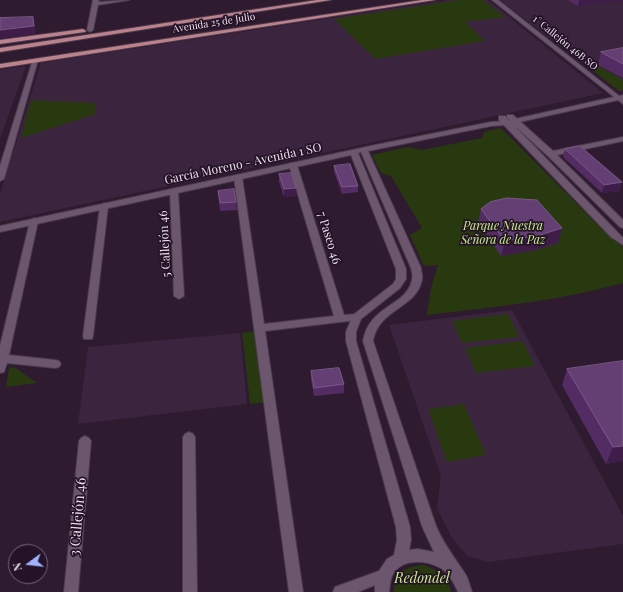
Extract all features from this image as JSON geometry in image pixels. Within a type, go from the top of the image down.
[{"type":"main road","name":"Avenida 25 de Julio","points":[[0,42],[295,0]]},
{"type":"main road","name":"Avenida 25 de Julio","points":[[0,50],[328,0]]},
{"type":"main road","name":"Avenida 25 de Julio","points":[[0,60],[403,0]]},
{"type":"main road","name":"Avenida 25 de Julio","points":[[0,66],[432,0]]},
{"type":"main road","points":[[196,14],[237,13]]},
{"type":"main road","points":[[222,27],[255,27]]},
{"type":"main road","points":[[0,46],[14,40]]},
{"type":"main road","points":[[0,60],[17,63]]},
{"type":"street","points":[[90,30],[95,2],[126,0]]},
{"type":"street","name":"1° Callejón 46B SO","points":[[495,0],[620,97]]},
{"type":"street","points":[[0,179],[35,60]]},
{"type":"street","name":"García Moreno - Avenida 1 SO","points":[[0,229],[293,165],[620,97]]},
{"type":"street","points":[[508,120],[551,154],[623,225]]},
{"type":"street","points":[[508,120],[614,235],[623,242]]},
{"type":"street","points":[[551,154],[623,139]]},
{"type":"street","points":[[359,151],[401,269],[401,279],[389,293],[357,317],[353,323],[351,332],[352,341],[403,526],[404,540],[401,558]]},
{"type":"street","points":[[359,151],[416,268],[417,280],[412,290],[404,300],[377,319],[372,325],[368,333],[368,341],[428,526],[436,544],[467,590]]},
{"type":"street","name":"7 Paseo 46","points":[[293,165],[340,318]]},
{"type":"street","points":[[238,177],[296,592]]},
{"type":"street","name":"5 Callejón 46","points":[[174,191],[179,296]]},
{"type":"street","points":[[88,336],[104,206]]},
{"type":"street","points":[[0,369],[1,358],[34,222]]},
{"type":"street","points":[[258,328],[357,317]]},
{"type":"street","points":[[1,358],[55,364]]},
{"type":"street","points":[[189,437],[190,592]]},
{"type":"street","name":"3 Callejón 46","points":[[72,592],[85,441]]},
{"type":"street","points":[[382,592],[384,575],[391,565],[401,558],[414,554],[427,555],[441,560],[452,568]]},
{"type":"street","points":[[340,592],[384,575]]},
{"type":"shaded area","points":[[447,0],[488,0],[603,93],[0,222],[0,194],[41,63]]},
{"type":"shaded area","points":[[500,0],[623,0],[623,90],[619,91]]},
{"type":"shaded area","points":[[26,66],[0,139],[0,70]]},
{"type":"shaded area","points":[[512,310],[623,516],[623,544],[488,562],[467,556],[452,538],[437,508],[441,476],[389,325]]},
{"type":"shaded area","points":[[240,333],[247,404],[78,424],[88,347]]},
{"type":"green space","points":[[459,0],[483,0],[505,17],[465,22],[485,41],[375,59],[334,19]]},
{"type":"green space","points":[[597,65],[623,80],[623,90],[619,91],[588,67]]},
{"type":"green space","points":[[31,100],[95,103],[96,114],[21,138]]},
{"type":"green space","name":"Parque Nuestra Señora de la Paz","points":[[501,128],[607,234],[623,247],[623,283],[550,299],[427,315],[431,288],[438,265],[424,266],[410,235],[422,228],[391,176],[381,173],[372,155],[408,147],[422,150],[482,138],[484,132]]},
{"type":"green space","points":[[508,314],[519,337],[462,343],[452,321]]},
{"type":"green space","points":[[257,331],[266,402],[250,404],[242,333]]},
{"type":"green space","points":[[523,341],[535,366],[476,373],[465,348]]},
{"type":"green space","points":[[14,367],[37,383],[6,387],[9,368]]},
{"type":"green space","points":[[464,404],[486,455],[447,462],[428,409]]},
{"type":"green space","name":"Redondel","points":[[423,565],[441,574],[448,582],[451,592],[394,592],[395,580],[402,572],[411,567]]},
{"type":"building","points":[[33,17],[34,26],[0,30],[0,18]]},
{"type":"building","points":[[623,48],[623,64],[601,52]]},
{"type":"building","points":[[580,146],[622,182],[604,185],[565,149]]},
{"type":"building","points":[[350,164],[358,186],[342,187],[334,166]]},
{"type":"building","points":[[291,173],[296,188],[284,189],[279,174]]},
{"type":"building","points":[[234,189],[236,202],[220,203],[218,191]]},
{"type":"building","points":[[507,198],[537,200],[562,228],[540,235],[505,241],[481,209],[490,202]]},
{"type":"building","points":[[623,361],[623,446],[613,447],[567,369]]},
{"type":"building","points":[[339,368],[344,384],[314,388],[311,371]]}]
